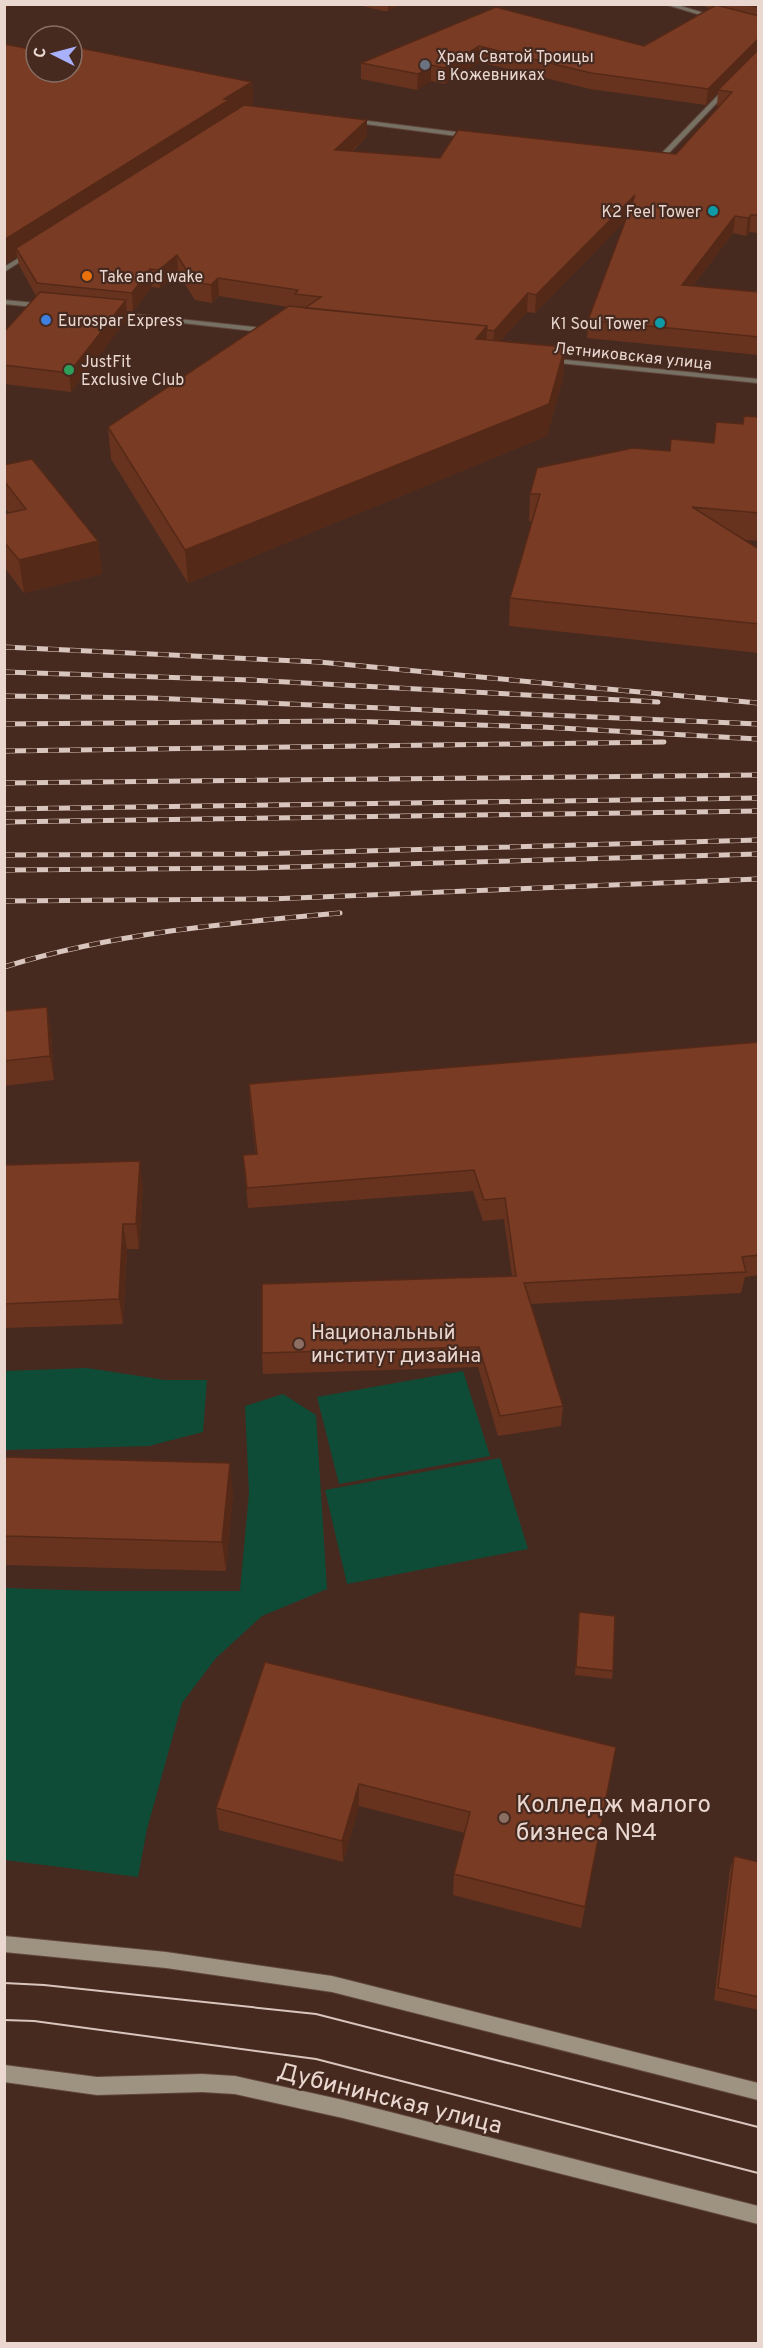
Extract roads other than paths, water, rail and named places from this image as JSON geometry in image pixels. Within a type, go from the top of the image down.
[{"type":"main road","points":[[4,1944],[166,1960],[332,1984],[759,2092]]},
{"type":"main road","name":"Дубининская улица","points":[[4,2073],[97,2086],[193,2083],[235,2085],[343,2109],[759,2214]]},
{"type":"street","points":[[666,4],[717,18]]},
{"type":"street","points":[[648,157],[664,156],[736,80]]},
{"type":"street","points":[[343,120],[483,137]]},
{"type":"street","points":[[4,270],[42,246]]},
{"type":"street","points":[[4,302],[54,307]]},
{"type":"street","points":[[99,312],[279,331]]},
{"type":"street","name":"Летниковская улица","points":[[540,359],[759,381]]},
{"type":"tram line","points":[[4,1983],[44,1985],[316,2014],[758,2127]]},
{"type":"tram line","points":[[4,2020],[34,2021],[316,2059],[758,2173]]},
{"type":"railway","points":[[4,647],[319,662],[758,703]]},
{"type":"railway","points":[[4,672],[250,680],[658,702]]},
{"type":"railway","points":[[4,696],[151,698],[758,724]]},
{"type":"railway","points":[[4,724],[345,721],[542,727],[758,739]]},
{"type":"railway","points":[[4,751],[664,742]]},
{"type":"railway","points":[[4,783],[758,775]]},
{"type":"railway","points":[[4,809],[758,798]]},
{"type":"railway","points":[[4,822],[758,811]]},
{"type":"railway","points":[[4,855],[254,854],[758,840]]},
{"type":"railway","points":[[4,870],[254,868],[758,854]]},
{"type":"railway","points":[[4,901],[270,899],[758,879]]},
{"type":"railway","points":[[4,967],[45,955],[170,931],[340,913]]},
{"type":"place","name":"Храм Святой Троицы в Кожевниках","points":[[425,65]]},
{"type":"place","name":"К2 Feel Tower","points":[[713,211]]},
{"type":"place","name":"Take and wake","points":[[87,276]]},
{"type":"place","name":"Eurospar Express","points":[[46,320]]},
{"type":"place","name":"К1 Soul Tower","points":[[660,323]]},
{"type":"place","name":"JustFit Exclusive Club","points":[[69,370]]},
{"type":"place","name":"Национальный институт дизайна","points":[[299,1344]]},
{"type":"place","name":"Колледж малого бизнеса №4","points":[[504,1818]]}]
